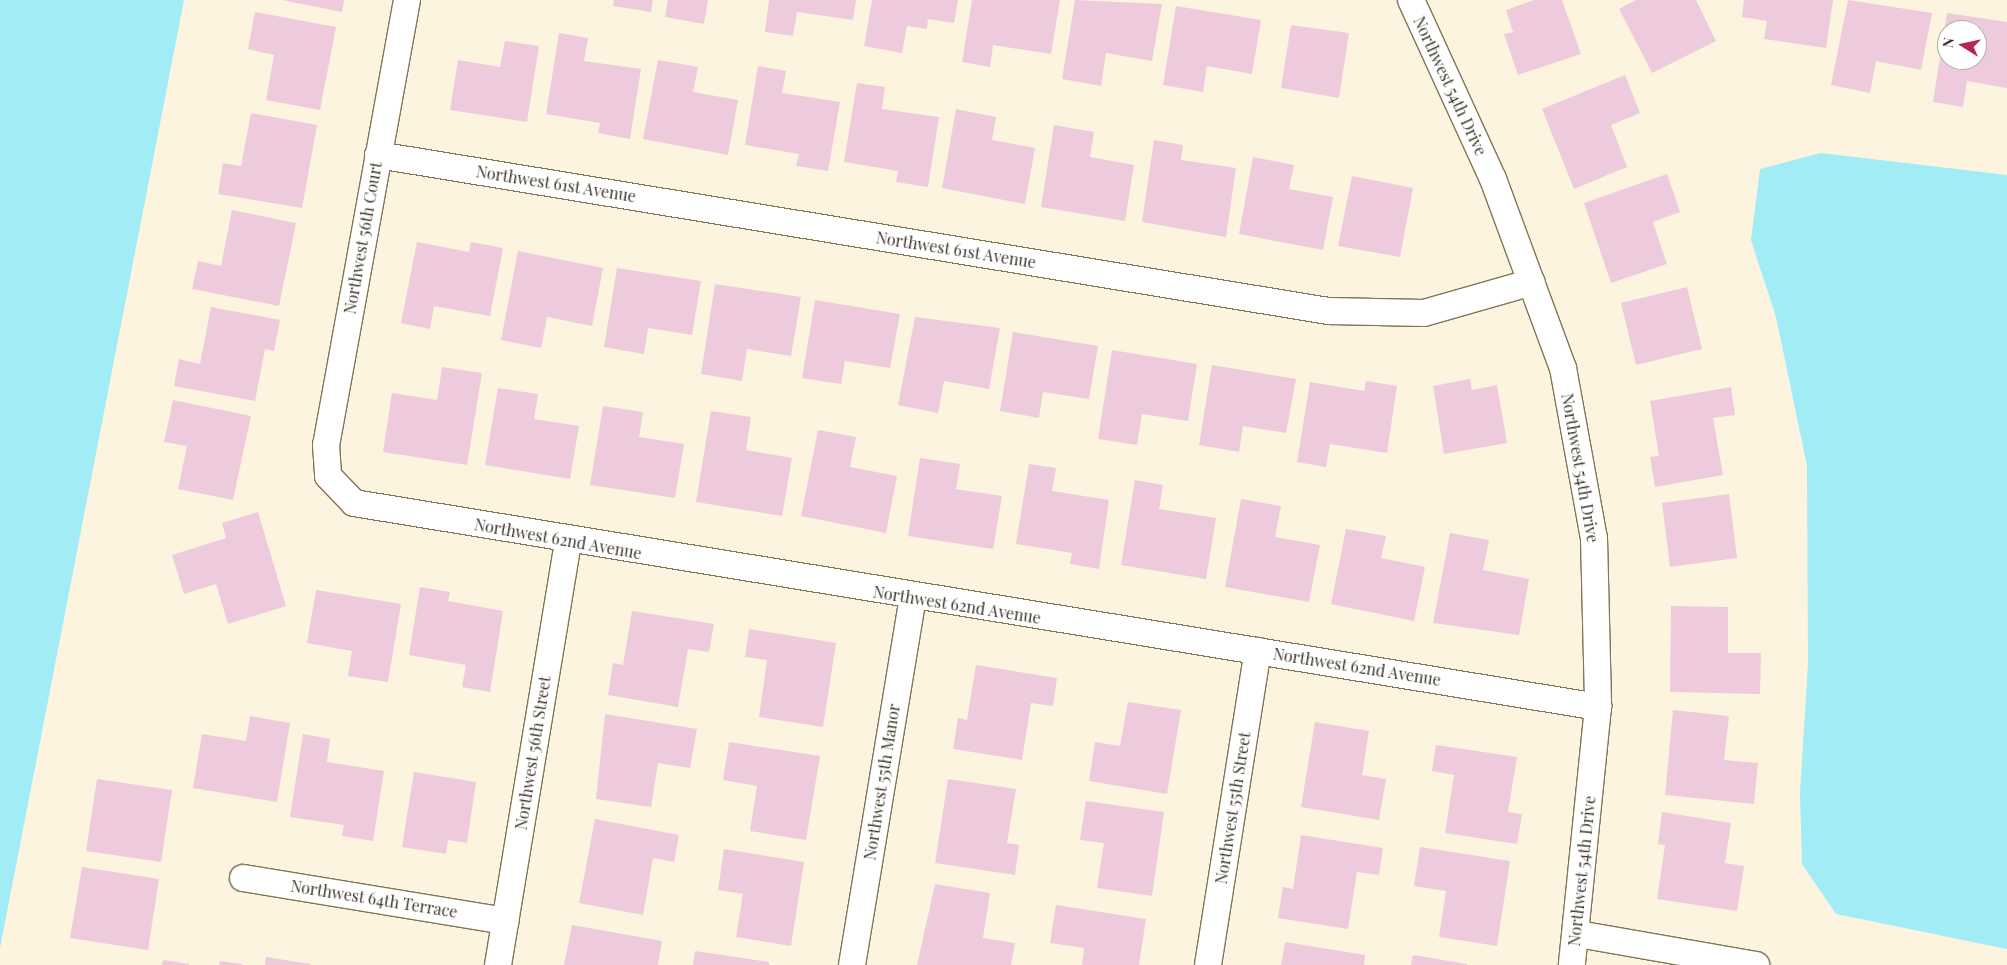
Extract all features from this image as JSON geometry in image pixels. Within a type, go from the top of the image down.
[{"type":"street","name":"Northwest 56th Court","points":[[328,476],[326,445],[407,0]]},
{"type":"street","name":"Northwest 54th Drive","points":[[1411,0],[1493,179],[1563,368],[1594,538],[1598,707],[1578,934],[1572,965]]},
{"type":"street","name":"Northwest 61st Avenue","points":[[378,155],[1329,312],[1424,313],[1532,282]]},
{"type":"street","name":"Northwest 62nd Avenue","points":[[328,476],[354,503],[568,541],[913,598],[1258,651],[1598,707]]},
{"type":"street","name":"Northwest 56th Street","points":[[498,965],[568,541]]},
{"type":"street","name":"Northwest 55th Manor","points":[[852,965],[913,598]]},
{"type":"street","name":"Northwest 55th Street","points":[[1208,965],[1258,651]]},
{"type":"street","name":"Northwest 64th Terrace","points":[[243,878],[505,921]]},
{"type":"street","points":[[1578,934],[1756,965]]},
{"type":"water","points":[[0,0],[184,0],[0,948]]},
{"type":"water","points":[[1821,153],[2007,175],[2007,949],[1836,914],[1802,864],[1800,793],[1808,664],[1807,466],[1776,317],[1751,240],[1760,169]]},
{"type":"building","points":[[282,0],[344,0],[342,12]]},
{"type":"building","points":[[614,0],[653,0],[651,12],[613,6]]},
{"type":"building","points":[[668,0],[708,0],[704,24],[665,17]]},
{"type":"building","points":[[769,0],[856,0],[853,20],[797,12],[793,36],[765,32]]},
{"type":"building","points":[[872,0],[958,0],[954,23],[928,19],[927,29],[907,26],[902,53],[864,46]]},
{"type":"building","points":[[972,0],[1060,0],[1051,54],[993,45],[990,67],[962,62]]},
{"type":"building","points":[[1075,0],[1162,4],[1152,61],[1106,53],[1101,86],[1062,79]]},
{"type":"building","points":[[1534,0],[1562,0],[1581,54],[1518,75],[1504,34],[1513,32],[1506,10]]},
{"type":"building","points":[[1636,0],[1696,0],[1716,41],[1652,73],[1619,9]]},
{"type":"building","points":[[1744,0],[1833,0],[1826,48],[1764,39],[1767,21],[1742,17]]},
{"type":"building","points":[[1848,0],[1932,13],[1921,70],[1876,61],[1870,93],[1831,85]]},
{"type":"building","points":[[1176,6],[1261,20],[1252,74],[1207,66],[1203,92],[1163,85]]},
{"type":"building","points":[[255,12],[336,27],[320,110],[266,100],[274,55],[248,49]]},
{"type":"building","points":[[1947,13],[2007,22],[2007,88],[1967,81],[1963,107],[1933,102],[1938,70],[1987,70],[1987,20],[1946,20]]},
{"type":"building","points":[[1291,25],[1349,33],[1339,98],[1281,88]]},
{"type":"building","points":[[559,33],[588,38],[584,61],[641,69],[630,139],[598,133],[600,123],[546,114]]},
{"type":"building","points":[[505,41],[539,46],[527,122],[450,110],[458,60],[500,67]]},
{"type":"building","points":[[658,60],[698,67],[693,92],[738,100],[728,155],[643,139]]},
{"type":"building","points":[[758,66],[786,71],[782,93],[840,102],[828,171],[796,166],[799,154],[745,145]]},
{"type":"building","points":[[1625,75],[1640,113],[1611,125],[1627,167],[1574,189],[1542,109]]},
{"type":"building","points":[[857,83],[885,87],[882,109],[939,117],[928,187],[896,182],[898,171],[844,162]]},
{"type":"building","points":[[956,109],[996,117],[992,140],[1035,148],[1025,204],[942,188]]},
{"type":"building","points":[[251,113],[317,125],[302,208],[218,194],[223,163],[241,166]]},
{"type":"building","points":[[1054,125],[1094,132],[1090,157],[1134,165],[1125,221],[1041,207]]},
{"type":"building","points":[[1154,140],[1183,145],[1181,160],[1236,168],[1226,237],[1142,222]]},
{"type":"building","points":[[1253,157],[1294,165],[1289,189],[1333,197],[1323,250],[1239,234]]},
{"type":"building","points":[[1667,174],[1680,212],[1653,222],[1667,264],[1611,283],[1584,203]]},
{"type":"building","points":[[1352,176],[1413,188],[1400,257],[1338,246]]},
{"type":"building","points":[[232,210],[296,223],[279,306],[192,289],[198,261],[221,266]]},
{"type":"building","points":[[417,242],[469,252],[471,242],[503,248],[490,316],[434,306],[430,329],[401,323]]},
{"type":"building","points":[[518,251],[603,268],[592,326],[547,317],[541,348],[501,340]]},
{"type":"building","points":[[617,268],[701,281],[692,335],[648,328],[644,354],[604,347]]},
{"type":"building","points":[[715,284],[801,297],[791,356],[747,349],[742,381],[701,374]]},
{"type":"building","points":[[1687,287],[1702,349],[1636,365],[1621,303]]},
{"type":"building","points":[[815,300],[900,314],[890,368],[845,361],[841,384],[802,378]]},
{"type":"building","points":[[211,307],[280,320],[274,351],[265,349],[255,401],[174,386],[179,359],[200,364]]},
{"type":"building","points":[[915,317],[1000,328],[989,389],[944,381],[938,413],[898,405]]},
{"type":"building","points":[[1013,332],[1098,346],[1089,399],[1043,392],[1039,418],[1000,411]]},
{"type":"building","points":[[1112,350],[1197,364],[1188,421],[1142,414],[1137,445],[1098,439]]},
{"type":"building","points":[[1212,365],[1296,379],[1286,433],[1243,426],[1239,452],[1199,445]]},
{"type":"building","points":[[442,367],[482,373],[467,465],[383,452],[392,393],[437,400]]},
{"type":"building","points":[[1470,379],[1472,390],[1497,385],[1507,443],[1444,454],[1433,386]]},
{"type":"building","points":[[1366,381],[1397,386],[1387,453],[1330,444],[1326,467],[1297,462],[1310,382],[1364,391]]},
{"type":"building","points":[[1731,387],[1735,415],[1713,418],[1723,475],[1655,487],[1650,457],[1659,456],[1650,401]]},
{"type":"building","points":[[498,388],[538,394],[534,419],[579,426],[570,479],[485,465]]},
{"type":"building","points":[[173,400],[251,416],[233,500],[178,489],[187,446],[164,442]]},
{"type":"building","points":[[603,406],[643,412],[639,437],[684,444],[675,498],[590,485]]},
{"type":"building","points":[[711,411],[751,417],[746,450],[792,458],[782,516],[696,502]]},
{"type":"building","points":[[818,430],[856,437],[850,467],[897,476],[886,533],[801,516]]},
{"type":"building","points":[[920,458],[960,464],[956,489],[1002,496],[993,549],[908,536]]},
{"type":"building","points":[[1029,464],[1056,468],[1052,491],[1109,500],[1099,569],[1070,564],[1072,553],[1016,544]]},
{"type":"building","points":[[1135,480],[1163,485],[1159,509],[1216,518],[1206,579],[1121,565]]},
{"type":"building","points":[[1729,494],[1737,558],[1670,567],[1662,503]]},
{"type":"building","points":[[1241,499],[1281,506],[1275,537],[1320,545],[1309,602],[1225,587]]},
{"type":"building","points":[[258,512],[286,606],[228,624],[216,584],[184,594],[172,555],[226,538],[222,523]]},
{"type":"building","points":[[1346,529],[1386,536],[1381,558],[1425,567],[1414,621],[1331,604]]},
{"type":"building","points":[[1450,533],[1489,540],[1483,570],[1529,579],[1519,635],[1433,623]]},
{"type":"building","points":[[420,587],[450,592],[448,601],[503,611],[490,692],[462,687],[466,665],[409,655]]},
{"type":"building","points":[[316,590],[401,604],[388,682],[348,676],[352,651],[307,643]]},
{"type":"building","points":[[1671,606],[1728,607],[1728,653],[1761,653],[1760,694],[1670,692]]},
{"type":"building","points":[[632,611],[714,624],[709,652],[688,649],[678,707],[608,695],[613,663],[623,665]]},
{"type":"building","points":[[749,629],[836,643],[823,727],[759,717],[767,660],[745,657]]},
{"type":"building","points":[[976,665],[1057,678],[1053,706],[1031,703],[1022,760],[953,749],[958,718],[967,720]]},
{"type":"building","points":[[1128,702],[1181,710],[1167,794],[1089,781],[1095,742],[1120,746]]},
{"type":"building","points":[[1673,710],[1729,716],[1724,760],[1758,763],[1754,804],[1665,795]]},
{"type":"building","points":[[605,714],[697,729],[690,768],[658,763],[651,807],[596,799]]},
{"type":"building","points":[[250,716],[290,723],[277,802],[193,788],[202,734],[246,741]]},
{"type":"building","points":[[1315,722],[1369,731],[1362,775],[1386,779],[1379,820],[1301,807]]},
{"type":"building","points":[[303,734],[330,739],[327,762],[384,771],[373,841],[342,836],[344,825],[290,817]]},
{"type":"building","points":[[729,742],[820,756],[806,840],[750,831],[757,786],[723,780]]},
{"type":"building","points":[[1436,745],[1517,757],[1508,812],[1522,814],[1517,844],[1445,833],[1454,775],[1432,771]]},
{"type":"building","points":[[414,772],[476,782],[467,843],[448,840],[446,854],[402,847]]},
{"type":"building","points":[[97,779],[172,790],[161,862],[86,851]]},
{"type":"building","points":[[948,779],[1016,789],[1007,843],[1019,845],[1015,875],[935,863]]},
{"type":"building","points":[[1086,801],[1164,812],[1152,896],[1097,888],[1104,843],[1080,840]]},
{"type":"building","points":[[1662,812],[1731,823],[1725,863],[1744,866],[1737,911],[1657,899],[1665,845],[1658,844]]},
{"type":"building","points":[[595,819],[679,835],[674,862],[653,858],[643,915],[579,903]]},
{"type":"building","points":[[1301,835],[1383,848],[1379,875],[1357,872],[1348,929],[1278,918],[1283,887],[1293,889]]},
{"type":"building","points":[[1420,847],[1510,861],[1497,946],[1439,937],[1446,891],[1414,886]]},
{"type":"building","points":[[724,849],[804,862],[791,946],[736,937],[743,894],[718,890]]},
{"type":"building","points":[[82,867],[159,879],[148,950],[70,938]]},
{"type":"building","points":[[935,884],[990,893],[983,938],[1015,943],[1011,965],[917,965]]},
{"type":"building","points":[[1056,905],[1146,919],[1139,965],[1082,965],[1084,948],[1050,943]]},
{"type":"building","points":[[572,925],[662,941],[658,965],[564,965]]},
{"type":"building","points":[[1285,942],[1365,955],[1364,965],[1281,965]]},
{"type":"building","points":[[695,951],[769,962],[769,965],[693,965]]},
{"type":"building","points":[[1413,955],[1467,964],[1467,965],[1411,965]]},
{"type":"building","points":[[266,957],[310,964],[310,965],[265,965]]},
{"type":"building","points":[[163,960],[189,964],[189,965],[162,965]]},
{"type":"building","points":[[220,961],[242,964],[242,965],[219,965]]}]
